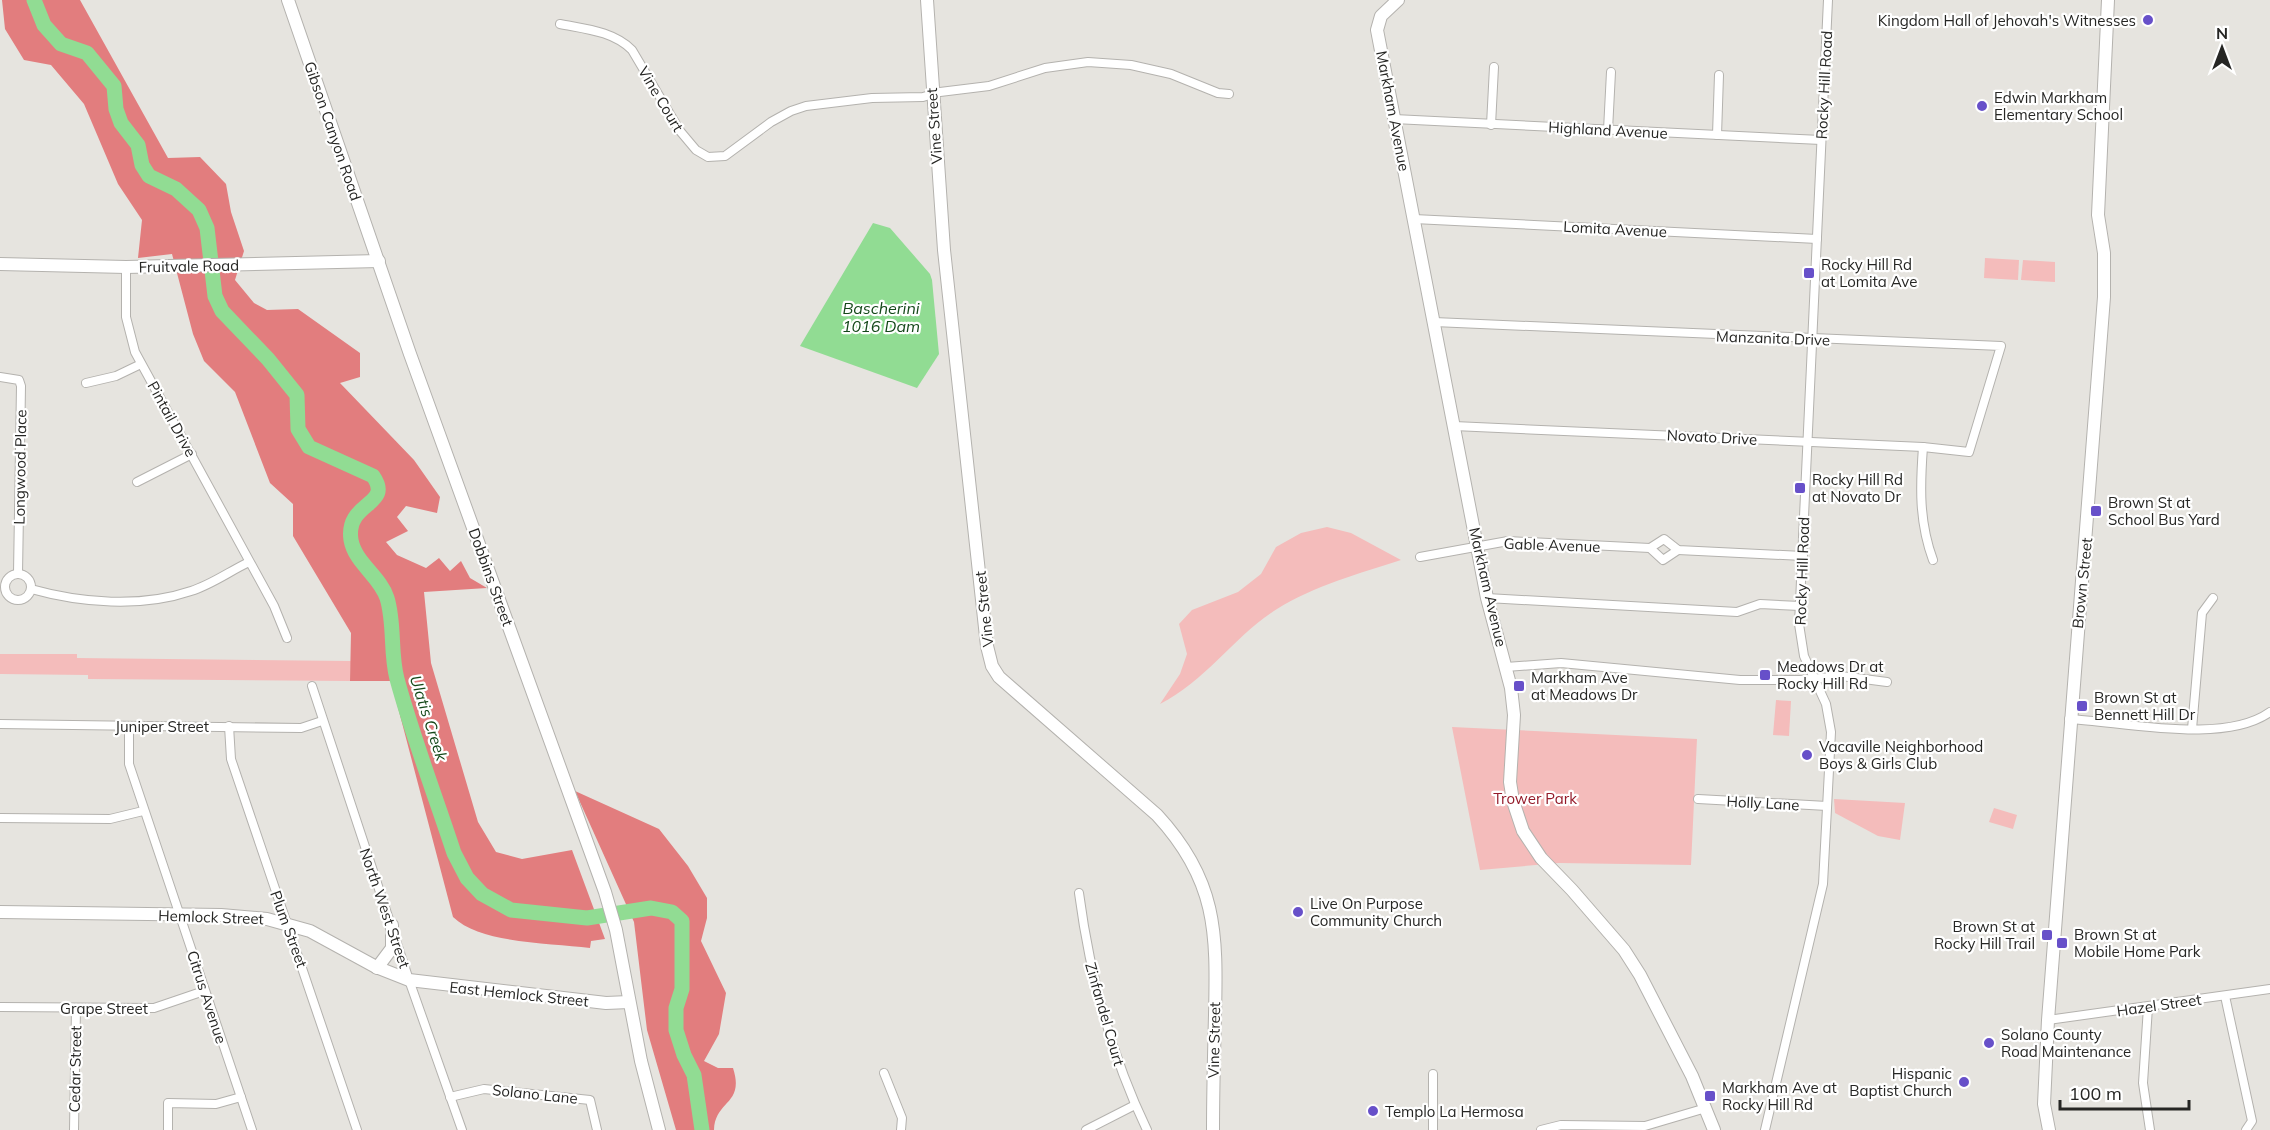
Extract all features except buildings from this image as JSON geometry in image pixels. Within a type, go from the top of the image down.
[{"type":"street","name":"Gibson Canyon Road","points":[[288,0],[379,261]]},
{"type":"street","name":"Vine Street","points":[[927,0],[944,250],[987,646],[992,666],[999,677],[1157,815],[1176,837],[1195,868],[1209,903],[1215,940],[1213,1130]]},
{"type":"street","name":"Markham Avenue","points":[[1398,0],[1377,23],[1487,598],[1506,667],[1514,715],[1510,782],[1513,801],[1523,831],[1541,858],[1571,888],[1624,950],[1640,975],[1673,1037],[1714,1130]]},
{"type":"street","name":"Rocky Hill Road","points":[[1766,1130],[1823,884],[1831,732],[1826,704],[1800,640],[1800,606],[1828,0]]},
{"type":"street","name":"Brown Street","points":[[2049,1130],[2044,1104],[2048,1020],[2067,777],[2069,718],[2084,571],[2104,297],[2104,253],[2098,215],[2108,0]]},
{"type":"street","name":"Vine Court","points":[[560,24],[593,31],[625,43],[632,50],[680,131],[696,150],[708,157],[725,156],[771,122],[806,106],[989,86],[1045,68],[1108,62],[1170,74],[1218,93],[1229,94]]},
{"type":"street","points":[[1491,124],[1494,67]]},
{"type":"street","points":[[1608,130],[1611,72]]},
{"type":"street","points":[[1717,135],[1719,75]]},
{"type":"street","name":"Highland Avenue","points":[[1394,119],[1821,140]]},
{"type":"street","name":"Lomita Avenue","points":[[1414,219],[1817,239]]},
{"type":"street","name":"Fruitvale Road","points":[[0,264],[126,267],[379,261]]},
{"type":"street","name":"Dobbins Street","points":[[379,261],[605,892],[616,930],[629,1002]]},
{"type":"street","name":"Pintail Drive","points":[[126,267],[126,317],[129,335],[141,364],[274,606],[287,638]]},
{"type":"street","name":"Manzanita Drive","points":[[1434,322],[2001,346],[1969,452]]},
{"type":"street","points":[[86,383],[116,376],[141,364]]},
{"type":"street","name":"Longwood Place","points":[[0,377],[19,380],[21,386],[18,574]]},
{"type":"street","name":"Novato Drive","points":[[1454,426],[1923,447],[1969,452]]},
{"type":"street","points":[[1923,447],[1920,501],[1924,531],[1933,560]]},
{"type":"street","points":[[137,482],[192,454]]},
{"type":"street","name":"Gable Avenue","points":[[1420,557],[1508,541],[1650,548],[1664,539],[1678,550],[1803,556]]},
{"type":"street","name":"Gable Avenue","points":[[1650,548],[1663,560],[1678,550]]},
{"type":"street","points":[[31,589],[64,598],[158,600],[193,591],[249,562]]},
{"type":"street","points":[[18,574],[29,580],[31,589],[27,596],[16,600],[6,593],[2,585],[8,578],[18,574]]},
{"type":"street","points":[[1487,598],[1737,612],[1760,604],[1800,606]]},
{"type":"street","points":[[2192,729],[2202,613],[2213,598]]},
{"type":"street","points":[[1506,667],[1561,663],[1740,680],[1815,679],[1841,676],[1887,682]]},
{"type":"street","name":"North West Street","points":[[312,686],[409,980],[462,1130]]},
{"type":"street","points":[[2069,718],[2192,729],[2232,728],[2261,718],[2270,712]]},
{"type":"street","name":"Juniper Street","points":[[0,724],[301,728],[322,721]]},
{"type":"street","name":"Citrus Avenue","points":[[129,726],[129,764],[143,811],[252,1130]]},
{"type":"street","name":"Plum Street","points":[[229,726],[231,759],[357,1130]]},
{"type":"street","name":"Holly Lane","points":[[1698,800],[1827,806]]},
{"type":"street","points":[[0,818],[110,819],[143,811]]},
{"type":"street","name":"Zinfandel Court","points":[[1079,893],[1087,950],[1099,1000],[1116,1056],[1148,1130]]},
{"type":"street","name":"Hemlock Street","points":[[0,912],[245,916],[287,923],[332,942],[377,968],[409,980]]},
{"type":"street","points":[[377,968],[393,948],[392,925]]},
{"type":"street","name":"East Hemlock Street","points":[[409,980],[594,1002],[629,1002]]},
{"type":"street","name":"Hazel Street","points":[[2048,1020],[2270,989]]},
{"type":"street","name":"Grape Street","points":[[0,1007],[154,1008],[204,991]]},
{"type":"street","points":[[2225,996],[2252,1121],[2246,1130]]},
{"type":"street","points":[[629,1002],[659,1130]]},
{"type":"street","points":[[2148,1007],[2143,1083],[2150,1130]]},
{"type":"street","name":"Cedar Street","points":[[74,1130],[76,1008]]},
{"type":"street","points":[[884,1073],[902,1118],[901,1130]]},
{"type":"street","points":[[1433,1074],[1433,1130]]},
{"type":"street","name":"Solano Lane","points":[[450,1097],[484,1089],[590,1100],[597,1130]]},
{"type":"street","points":[[168,1130],[168,1103],[216,1104],[241,1097]]},
{"type":"street","points":[[1086,1130],[1135,1104]]},
{"type":"street","points":[[1541,1130],[1561,1125],[1587,1128],[1645,1126],[1706,1108]]},
{"type":"green space","points":[[1985,258],[2019,260],[2018,280],[1984,278]]},
{"type":"green space","points":[[2023,260],[2055,262],[2055,282],[2021,280]]},
{"type":"green space","points":[[1327,527],[1351,533],[1401,560],[1322,587],[1277,609],[1247,632],[1192,683],[1160,704],[1180,674],[1187,654],[1179,624],[1192,610],[1238,592],[1261,574],[1276,547],[1301,533]]},
{"type":"green space","points":[[0,654],[77,654],[77,658],[351,661],[350,681],[88,679],[88,675],[0,674]]},
{"type":"green space","points":[[1776,700],[1791,701],[1789,736],[1773,735]]},
{"type":"green space","name":"Trower Park","points":[[1452,727],[1697,739],[1691,865],[1559,863],[1480,870]]},
{"type":"green space","points":[[1834,799],[1905,803],[1900,840],[1878,836],[1835,813]]},
{"type":"green space","points":[[1994,808],[2017,815],[2013,829],[1989,822]]},
{"type":"shaded area","points":[[2,0],[80,0],[168,158],[200,157],[226,184],[231,212],[244,251],[235,280],[254,303],[267,310],[298,309],[360,353],[360,377],[340,383],[414,460],[440,497],[437,513],[406,506],[397,517],[408,531],[386,542],[397,555],[426,568],[439,558],[450,571],[461,561],[470,578],[487,588],[424,592],[431,663],[478,822],[496,852],[522,859],[572,850],[605,939],[591,941],[590,948],[517,941],[481,933],[465,926],[453,917],[391,681],[350,681],[351,633],[293,536],[293,504],[270,483],[235,392],[204,361],[193,334],[172,254],[138,258],[142,220],[118,184],[84,104],[51,65],[24,60],[5,29]]},
{"type":"shaded area","points":[[575,791],[659,829],[688,866],[707,898],[707,918],[701,941],[726,993],[719,1034],[704,1061],[718,1068],[733,1068],[736,1080],[733,1096],[719,1113],[714,1130],[676,1130],[647,1030],[634,922]]},
{"type":"water","name":"Bascherini 1016 Dam","points":[[873,223],[890,228],[930,274],[932,280],[939,354],[917,388],[800,346]]},
{"type":"waterway","name":"Ulatis Creek","points":[[34,0],[44,25],[61,44],[87,53],[114,86],[116,109],[121,123],[138,145],[142,165],[149,176],[176,189],[199,210],[207,228],[215,296],[222,311],[268,359],[297,395],[298,429],[309,447],[373,476],[378,486],[378,493],[374,499],[355,518],[351,527],[351,540],[357,556],[379,583],[387,598],[395,669],[403,701],[454,853],[467,878],[482,894],[511,910],[587,918],[651,908],[672,912],[682,921],[682,989],[676,1008],[676,1030],[684,1055],[694,1075],[702,1130]]},
{"type":"place","name":"Kingdom Hall of Jehovah's Witnesses","points":[[2148,20]]},
{"type":"place","name":"Edwin Markham Elementary School","points":[[1982,106]]},
{"type":"place","name":"Rocky Hill Rd at Lomita Ave","points":[[1809,273]]},
{"type":"place","name":"Rocky Hill Rd at Novato Dr","points":[[1800,488]]},
{"type":"place","name":"Brown St at School Bus Yard","points":[[2096,511]]},
{"type":"place","name":"Meadows Dr at Rocky Hill Rd","points":[[1765,675]]},
{"type":"place","name":"Markham Ave at Meadows Dr","points":[[1519,686]]},
{"type":"place","name":"Brown St at Bennett Hill Dr","points":[[2082,706]]},
{"type":"place","name":"Vacaville Neighborhood Boys & Girls Club","points":[[1807,755]]},
{"type":"place","name":"Live On Purpose Community Church","points":[[1298,912]]},
{"type":"place","name":"Brown St at Rocky Hill Trail","points":[[2047,935]]},
{"type":"place","name":"Brown St at Mobile Home Park","points":[[2062,943]]},
{"type":"place","name":"Solano County Road Maintenance","points":[[1989,1043]]},
{"type":"place","name":"Hispanic Baptist Church","points":[[1964,1082]]},
{"type":"place","name":"Markham Ave at Rocky Hill Rd","points":[[1710,1096]]},
{"type":"place","name":"Templo La Hermosa","points":[[1373,1111]]}]
